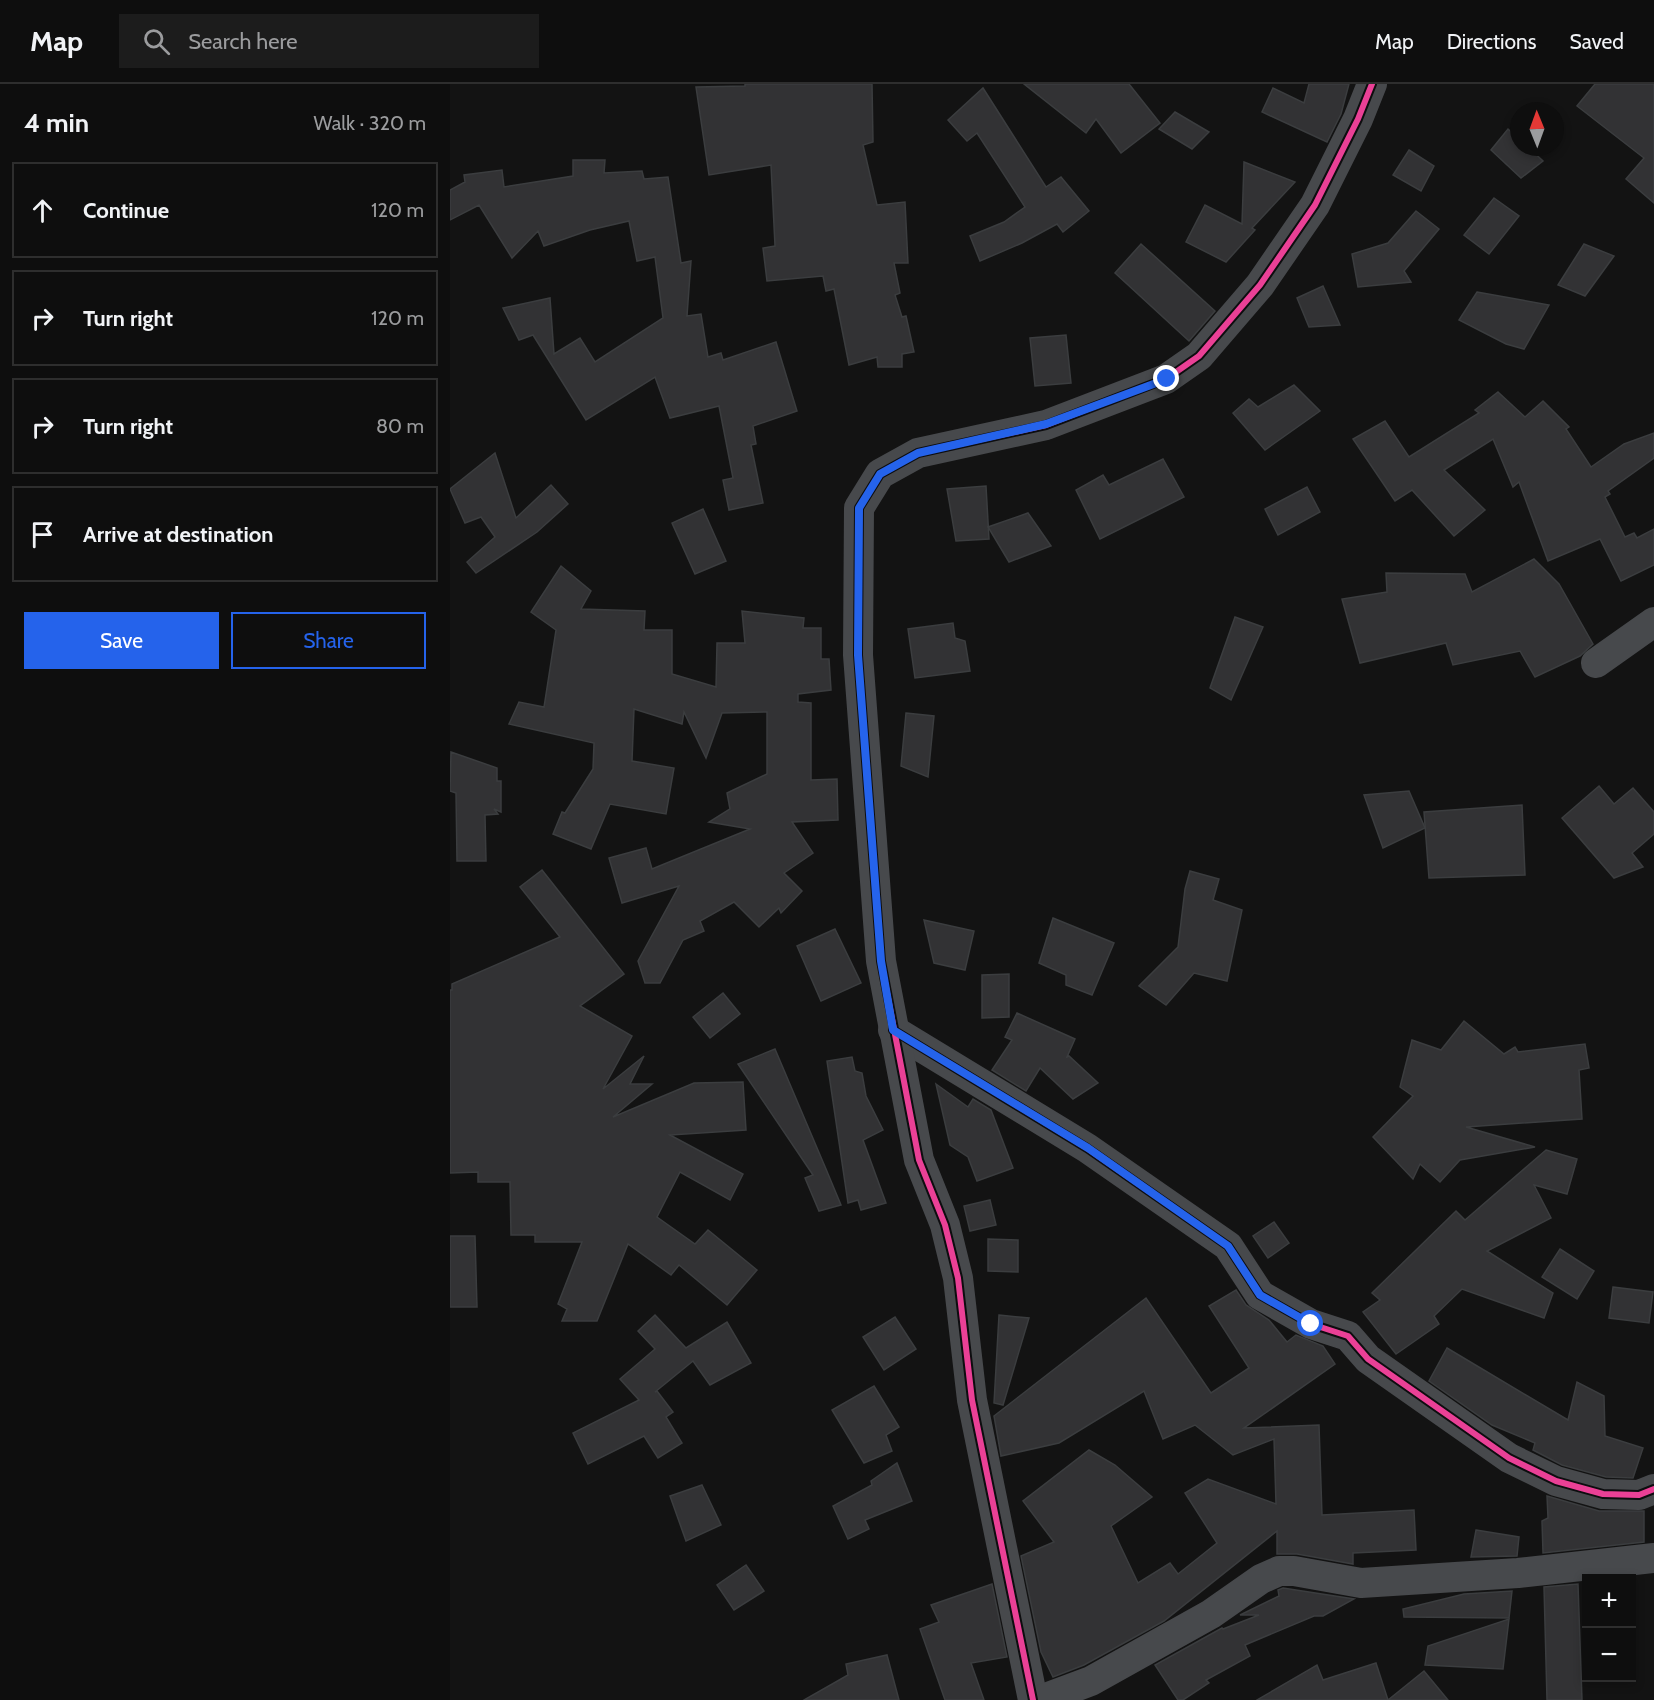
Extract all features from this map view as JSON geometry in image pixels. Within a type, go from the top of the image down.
[{"type":"street","points":[[1033,1700],[972,1400],[958,1278],[945,1225],[919,1160],[881,961],[858,655],[859,508],[880,474],[918,453],[1046,424],[1167,379],[1199,356],[1260,285],[1314,205],[1358,119],[1372,84]]},
{"type":"street","points":[[1596,663],[1654,622]]},
{"type":"street","points":[[893,1030],[1088,1148],[1228,1246],[1260,1295],[1311,1324],[1348,1336],[1368,1359],[1509,1458],[1556,1481],[1603,1494],[1639,1495],[1654,1489]]},
{"type":"street","points":[[1040,1700],[1091,1681],[1211,1614],[1261,1579],[1279,1571],[1294,1571],[1361,1583],[1518,1573],[1654,1558]]},
{"type":"building","points":[[745,84],[872,84],[873,142],[863,145],[877,205],[905,202],[908,263],[894,263],[900,293],[895,295],[902,317],[906,316],[914,352],[902,354],[902,367],[878,367],[877,357],[849,365],[834,289],[826,291],[823,276],[767,281],[763,248],[775,246],[771,165],[709,175],[696,87],[745,86]]},
{"type":"building","points":[[1024,84],[1129,84],[1160,123],[1121,153],[1096,119],[1086,133]]},
{"type":"building","points":[[1309,84],[1349,84],[1341,114],[1327,142],[1262,112],[1273,88],[1304,103]]},
{"type":"building","points":[[1595,84],[1654,84],[1654,203],[1626,179],[1644,158],[1577,106]]},
{"type":"building","points":[[983,88],[1046,187],[1061,177],[1089,211],[1063,232],[1057,224],[1022,243],[980,261],[970,236],[1004,222],[1025,207],[977,133],[967,141],[948,120]]},
{"type":"building","points":[[1175,112],[1209,132],[1192,149],[1159,129]]},
{"type":"building","points":[[1508,129],[1510,131],[1510,156],[1538,156],[1543,161],[1521,178],[1491,150]]},
{"type":"building","points":[[1409,150],[1434,166],[1421,191],[1393,175]]},
{"type":"building","points":[[573,160],[605,160],[604,173],[642,171],[644,179],[668,177],[681,263],[691,261],[687,316],[701,314],[708,357],[721,353],[723,360],[776,342],[797,411],[753,426],[756,444],[751,445],[763,503],[729,510],[723,480],[733,478],[719,406],[670,418],[655,377],[586,420],[533,335],[519,340],[503,308],[550,298],[554,354],[580,338],[595,362],[663,318],[655,257],[637,261],[629,221],[590,230],[544,246],[538,231],[512,258],[479,205],[450,220],[450,190],[465,182],[464,175],[502,170],[504,187],[573,176]]},
{"type":"building","points":[[1244,162],[1295,182],[1252,228],[1255,230],[1226,262],[1186,242],[1205,205],[1242,224]]},
{"type":"building","points":[[1494,198],[1519,216],[1489,254],[1464,235]]},
{"type":"building","points":[[1416,211],[1439,229],[1404,271],[1411,282],[1358,287],[1352,254],[1388,243]]},
{"type":"building","points":[[1141,244],[1215,311],[1189,341],[1115,273]]},
{"type":"building","points":[[1584,244],[1614,256],[1585,296],[1558,285]]},
{"type":"building","points":[[1323,286],[1340,325],[1309,327],[1297,298]]},
{"type":"building","points":[[1477,292],[1549,305],[1524,349],[1506,344],[1459,320]]},
{"type":"building","points":[[1066,335],[1071,383],[1035,386],[1030,338]]},
{"type":"building","points":[[1294,385],[1320,411],[1265,450],[1233,413],[1249,399],[1258,407]]},
{"type":"building","points":[[1498,392],[1525,417],[1543,401],[1569,427],[1566,429],[1591,467],[1624,444],[1654,433],[1654,458],[1608,491],[1610,494],[1605,497],[1625,537],[1634,533],[1637,538],[1654,529],[1654,565],[1621,581],[1600,539],[1548,561],[1519,482],[1513,487],[1493,439],[1444,470],[1485,510],[1454,536],[1412,490],[1395,501],[1353,439],[1385,421],[1409,457],[1479,413],[1475,410]]},
{"type":"building","points":[[495,453],[516,518],[551,485],[568,504],[537,532],[476,573],[467,562],[495,537],[481,517],[465,523],[450,489]]},
{"type":"building","points":[[1163,459],[1184,497],[1100,539],[1076,490],[1103,475],[1109,485]]},
{"type":"building","points":[[986,486],[989,539],[956,541],[947,489]]},
{"type":"building","points":[[1307,487],[1320,512],[1278,535],[1265,509]]},
{"type":"building","points":[[703,509],[726,561],[695,574],[672,523]]},
{"type":"building","points":[[1028,513],[1051,546],[1009,562],[988,527]]},
{"type":"building","points":[[1534,559],[1559,584],[1593,644],[1580,656],[1535,677],[1520,651],[1453,665],[1446,643],[1360,663],[1342,599],[1387,592],[1386,573],[1465,574],[1472,592]]},
{"type":"building","points":[[561,566],[591,591],[581,609],[645,611],[644,630],[672,630],[672,674],[716,687],[717,643],[745,643],[742,611],[804,618],[803,628],[821,628],[821,659],[829,659],[831,690],[798,694],[798,702],[811,703],[811,780],[837,779],[838,820],[792,822],[813,853],[784,873],[802,891],[781,913],[779,908],[759,927],[734,902],[700,921],[704,931],[683,940],[660,983],[645,983],[638,961],[679,886],[622,903],[609,858],[646,848],[652,869],[750,829],[709,822],[730,809],[727,793],[767,774],[767,712],[722,713],[706,758],[684,712],[682,724],[634,709],[632,761],[674,768],[666,814],[610,804],[591,849],[553,834],[562,812],[565,813],[593,769],[594,743],[509,724],[519,702],[544,707],[556,630],[531,612]]},
{"type":"building","points":[[1235,617],[1263,627],[1231,700],[1210,688]]},
{"type":"building","points":[[953,623],[955,638],[965,641],[970,671],[915,678],[908,629]]},
{"type":"building","points":[[906,713],[934,716],[928,777],[901,766]]},
{"type":"building","points":[[451,752],[497,768],[497,781],[501,781],[501,812],[494,809],[498,814],[485,815],[486,861],[457,861],[456,793],[450,791]]},
{"type":"building","points":[[1599,786],[1614,804],[1633,788],[1654,812],[1654,834],[1632,853],[1643,867],[1614,878],[1562,818]]},
{"type":"building","points":[[1409,791],[1425,828],[1383,848],[1364,795]]},
{"type":"building","points":[[1522,805],[1525,875],[1429,878],[1424,812]]},
{"type":"building","points":[[542,870],[624,974],[580,1006],[632,1036],[603,1089],[644,1056],[630,1084],[652,1084],[613,1117],[694,1083],[743,1082],[746,1130],[670,1135],[743,1174],[730,1200],[680,1172],[657,1217],[695,1244],[708,1230],[757,1270],[727,1305],[679,1265],[671,1275],[628,1244],[597,1321],[562,1321],[567,1309],[558,1304],[582,1242],[535,1242],[535,1235],[511,1235],[510,1182],[478,1182],[478,1172],[450,1173],[450,990],[452,990],[452,984],[560,937],[520,887]]},
{"type":"building","points":[[1190,871],[1219,879],[1213,900],[1242,910],[1227,981],[1194,973],[1166,1005],[1139,986],[1178,947],[1185,889]]},
{"type":"building","points":[[1053,918],[1114,943],[1092,995],[1066,985],[1066,975],[1039,963]]},
{"type":"building","points":[[924,920],[974,931],[965,970],[934,963]]},
{"type":"building","points":[[835,929],[861,983],[821,1001],[797,946]]},
{"type":"building","points":[[1009,974],[1009,1017],[982,1018],[982,975]]},
{"type":"building","points":[[723,993],[740,1014],[710,1038],[693,1017]]},
{"type":"building","points":[[1017,1013],[1075,1039],[1067,1057],[1069,1056],[1098,1083],[1073,1099],[1040,1068],[1026,1091],[992,1070],[1012,1040],[1005,1037]]},
{"type":"building","points":[[1464,1021],[1504,1054],[1515,1047],[1518,1052],[1585,1044],[1589,1068],[1579,1070],[1582,1119],[1466,1127],[1535,1147],[1460,1160],[1440,1182],[1420,1164],[1413,1179],[1373,1137],[1413,1096],[1400,1087],[1412,1040],[1441,1050]]},
{"type":"building","points":[[775,1049],[841,1205],[819,1211],[805,1178],[813,1175],[738,1064]]},
{"type":"building","points":[[852,1057],[855,1071],[862,1073],[866,1096],[883,1130],[863,1140],[886,1203],[861,1210],[858,1200],[848,1203],[827,1061]]},
{"type":"building","points":[[936,1084],[968,1107],[973,1099],[991,1110],[1013,1168],[977,1181],[968,1157],[950,1145]]},
{"type":"building","points":[[1546,1150],[1577,1159],[1567,1194],[1534,1185],[1551,1218],[1487,1251],[1553,1293],[1544,1318],[1462,1289],[1434,1316],[1439,1324],[1396,1354],[1363,1312],[1380,1300],[1372,1293],[1456,1211],[1465,1220]]},
{"type":"building","points":[[990,1200],[996,1225],[970,1231],[964,1206]]},
{"type":"building","points":[[1274,1222],[1289,1243],[1268,1258],[1253,1236]]},
{"type":"building","points":[[450,1236],[475,1236],[477,1307],[450,1307]]},
{"type":"building","points":[[988,1239],[1018,1240],[1018,1272],[988,1271]]},
{"type":"building","points":[[1560,1249],[1594,1271],[1577,1299],[1542,1277]]},
{"type":"building","points":[[1613,1287],[1653,1292],[1649,1323],[1609,1318]]},
{"type":"building","points":[[1236,1290],[1246,1305],[1269,1320],[1287,1342],[1296,1335],[1323,1346],[1335,1364],[1244,1428],[1319,1425],[1322,1515],[1414,1510],[1416,1550],[1353,1553],[1353,1564],[1297,1554],[1277,1554],[1277,1531],[1164,1621],[1084,1665],[1053,1677],[1041,1652],[1021,1556],[1054,1542],[1023,1501],[1089,1450],[1115,1465],[1152,1497],[1111,1526],[1138,1583],[1170,1563],[1178,1574],[1217,1543],[1185,1493],[1208,1479],[1276,1504],[1274,1439],[1233,1455],[1195,1425],[1163,1439],[1144,1391],[1059,1443],[1001,1456],[994,1416],[1146,1298],[1211,1393],[1249,1368],[1209,1306]]},
{"type":"building","points":[[655,1315],[686,1348],[727,1322],[751,1363],[710,1385],[693,1361],[655,1392],[657,1391],[673,1412],[666,1417],[682,1443],[658,1458],[644,1436],[588,1464],[573,1433],[639,1400],[620,1379],[655,1349],[638,1331]]},
{"type":"building","points":[[999,1315],[1029,1318],[1003,1405],[994,1403]]},
{"type":"building","points":[[895,1317],[916,1349],[884,1370],[863,1337]]},
{"type":"building","points":[[1447,1348],[1568,1420],[1577,1382],[1604,1396],[1605,1436],[1643,1448],[1633,1478],[1606,1477],[1562,1465],[1533,1450],[1535,1443],[1492,1425],[1429,1381]]},
{"type":"building","points":[[874,1386],[899,1427],[886,1435],[892,1451],[864,1463],[832,1410]]},
{"type":"building","points":[[897,1463],[912,1501],[865,1520],[869,1529],[848,1539],[833,1506],[872,1485],[871,1481]]},
{"type":"building","points":[[702,1485],[721,1525],[686,1541],[670,1496]]},
{"type":"building","points":[[1547,1496],[1599,1511],[1644,1511],[1644,1542],[1543,1553],[1542,1521],[1548,1518]]},
{"type":"building","points":[[1476,1530],[1519,1537],[1517,1556],[1471,1557]]},
{"type":"building","points":[[746,1565],[764,1591],[734,1610],[717,1585]]},
{"type":"building","points":[[992,1584],[1007,1657],[971,1663],[984,1700],[945,1700],[920,1629],[939,1622],[931,1605]]},
{"type":"building","points":[[1578,1584],[1582,1700],[1547,1700],[1544,1587]]},
{"type":"building","points":[[1283,1588],[1354,1599],[1323,1616],[1314,1616],[1245,1645],[1250,1656],[1206,1680],[1209,1683],[1183,1700],[1178,1700],[1155,1665],[1222,1628],[1259,1615],[1240,1615],[1279,1596],[1278,1590]]},
{"type":"building","points":[[1512,1591],[1509,1618],[1404,1617],[1403,1609],[1464,1594]]},
{"type":"building","points":[[1509,1619],[1503,1669],[1425,1665],[1428,1646]]},
{"type":"building","points":[[887,1655],[899,1700],[804,1700],[848,1675],[846,1664]]},
{"type":"building","points":[[1376,1663],[1388,1700],[1257,1700],[1317,1665],[1323,1680]]},
{"type":"building","points":[[1424,1671],[1448,1700],[1388,1700]]},
{"type":"cycle path","points":[[1033,1700],[972,1400],[958,1278],[945,1225],[919,1160],[881,961],[858,655],[859,508],[880,474],[918,453],[1046,425],[1166,379],[1199,356],[1260,285],[1315,205],[1358,119],[1372,84]]},
{"type":"cycle path","points":[[893,1030],[1087,1148],[1228,1246],[1260,1295],[1311,1324],[1348,1336],[1368,1359],[1509,1458],[1556,1481],[1603,1494],[1639,1495],[1654,1489]]},
{"type":"route","points":[[1167,379],[1046,424],[918,453],[880,474],[859,508],[858,655],[881,961],[893,1030],[1088,1148],[1228,1246],[1260,1295],[1311,1324]]}]
